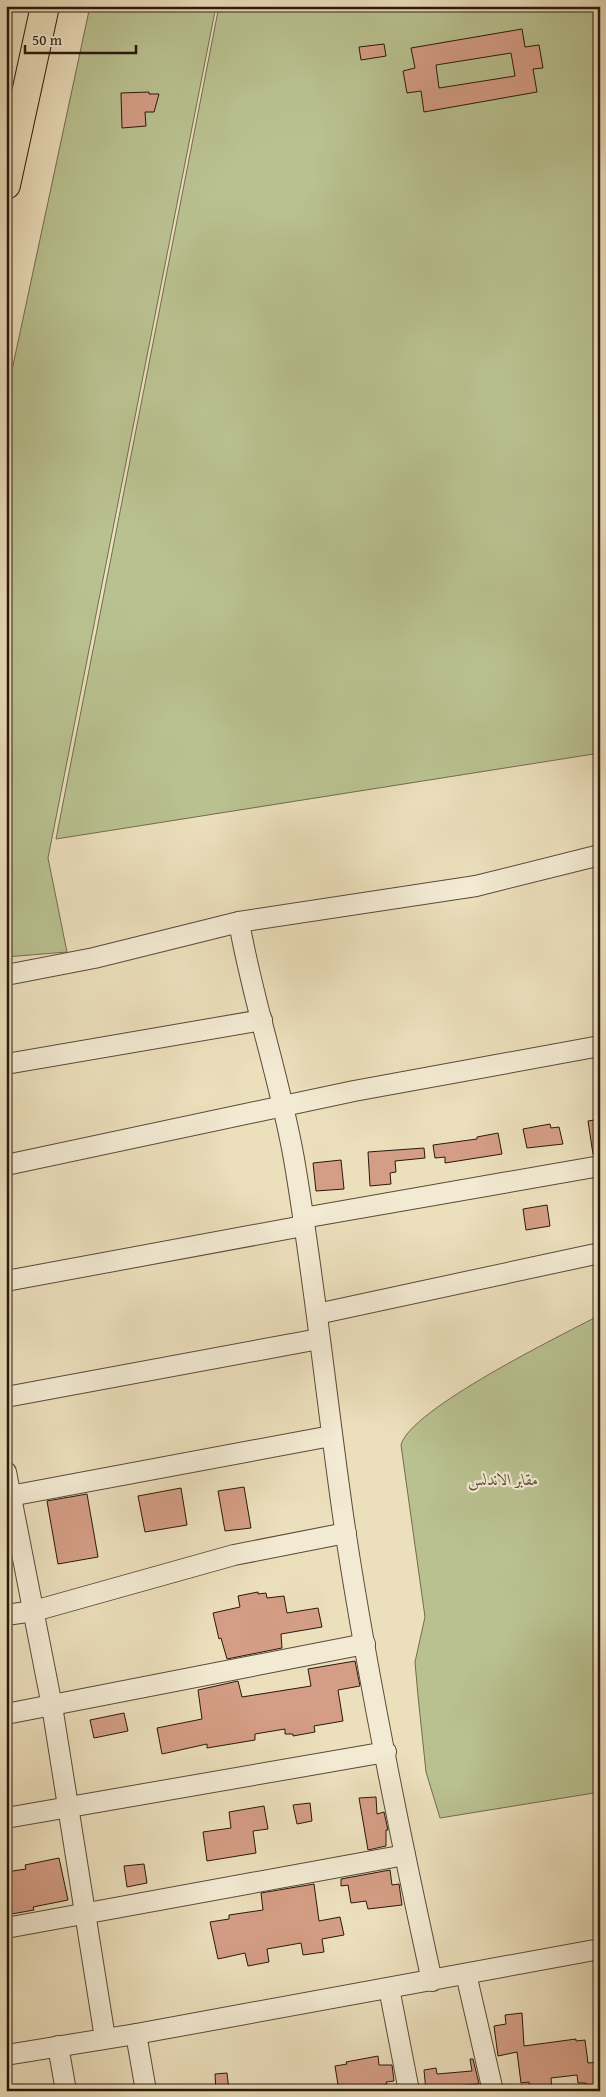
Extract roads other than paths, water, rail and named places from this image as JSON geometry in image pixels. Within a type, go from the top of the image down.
[{"type":"highway","points":[[6,185],[45,6]]},
{"type":"street","points":[[6,975],[94,958],[239,922],[476,886],[600,855]]},
{"type":"street","points":[[239,922],[246,963],[283,1106],[317,1314],[331,1436],[346,1533],[404,1855],[432,1981]]},
{"type":"street","points":[[6,1064],[262,1020]]},
{"type":"street","points":[[6,1166],[283,1106],[600,1046]]},
{"type":"street","points":[[6,1281],[600,1166]]},
{"type":"street","points":[[317,1314],[600,1253]]},
{"type":"street","points":[[6,1397],[319,1339]]},
{"type":"street","points":[[10,1496],[331,1436]]},
{"type":"street","points":[[6,1472],[52,1706],[104,2038]]},
{"type":"street","points":[[6,1615],[34,1611],[234,1555],[346,1533]]},
{"type":"street","points":[[6,1714],[365,1644]]},
{"type":"street","points":[[6,1818],[386,1752]]},
{"type":"street","points":[[6,1928],[404,1855]]},
{"type":"street","points":[[6,2055],[136,2034],[600,1950]]},
{"type":"street","points":[[466,1974],[493,2091]]},
{"type":"street","points":[[388,1988],[409,2091]]},
{"type":"street","points":[[136,2034],[146,2091]]},
{"type":"street","points":[[58,2046],[66,2091]]},
{"type":"park label","name":"مقابر الاندلس","points":[[503,1479]]}]
